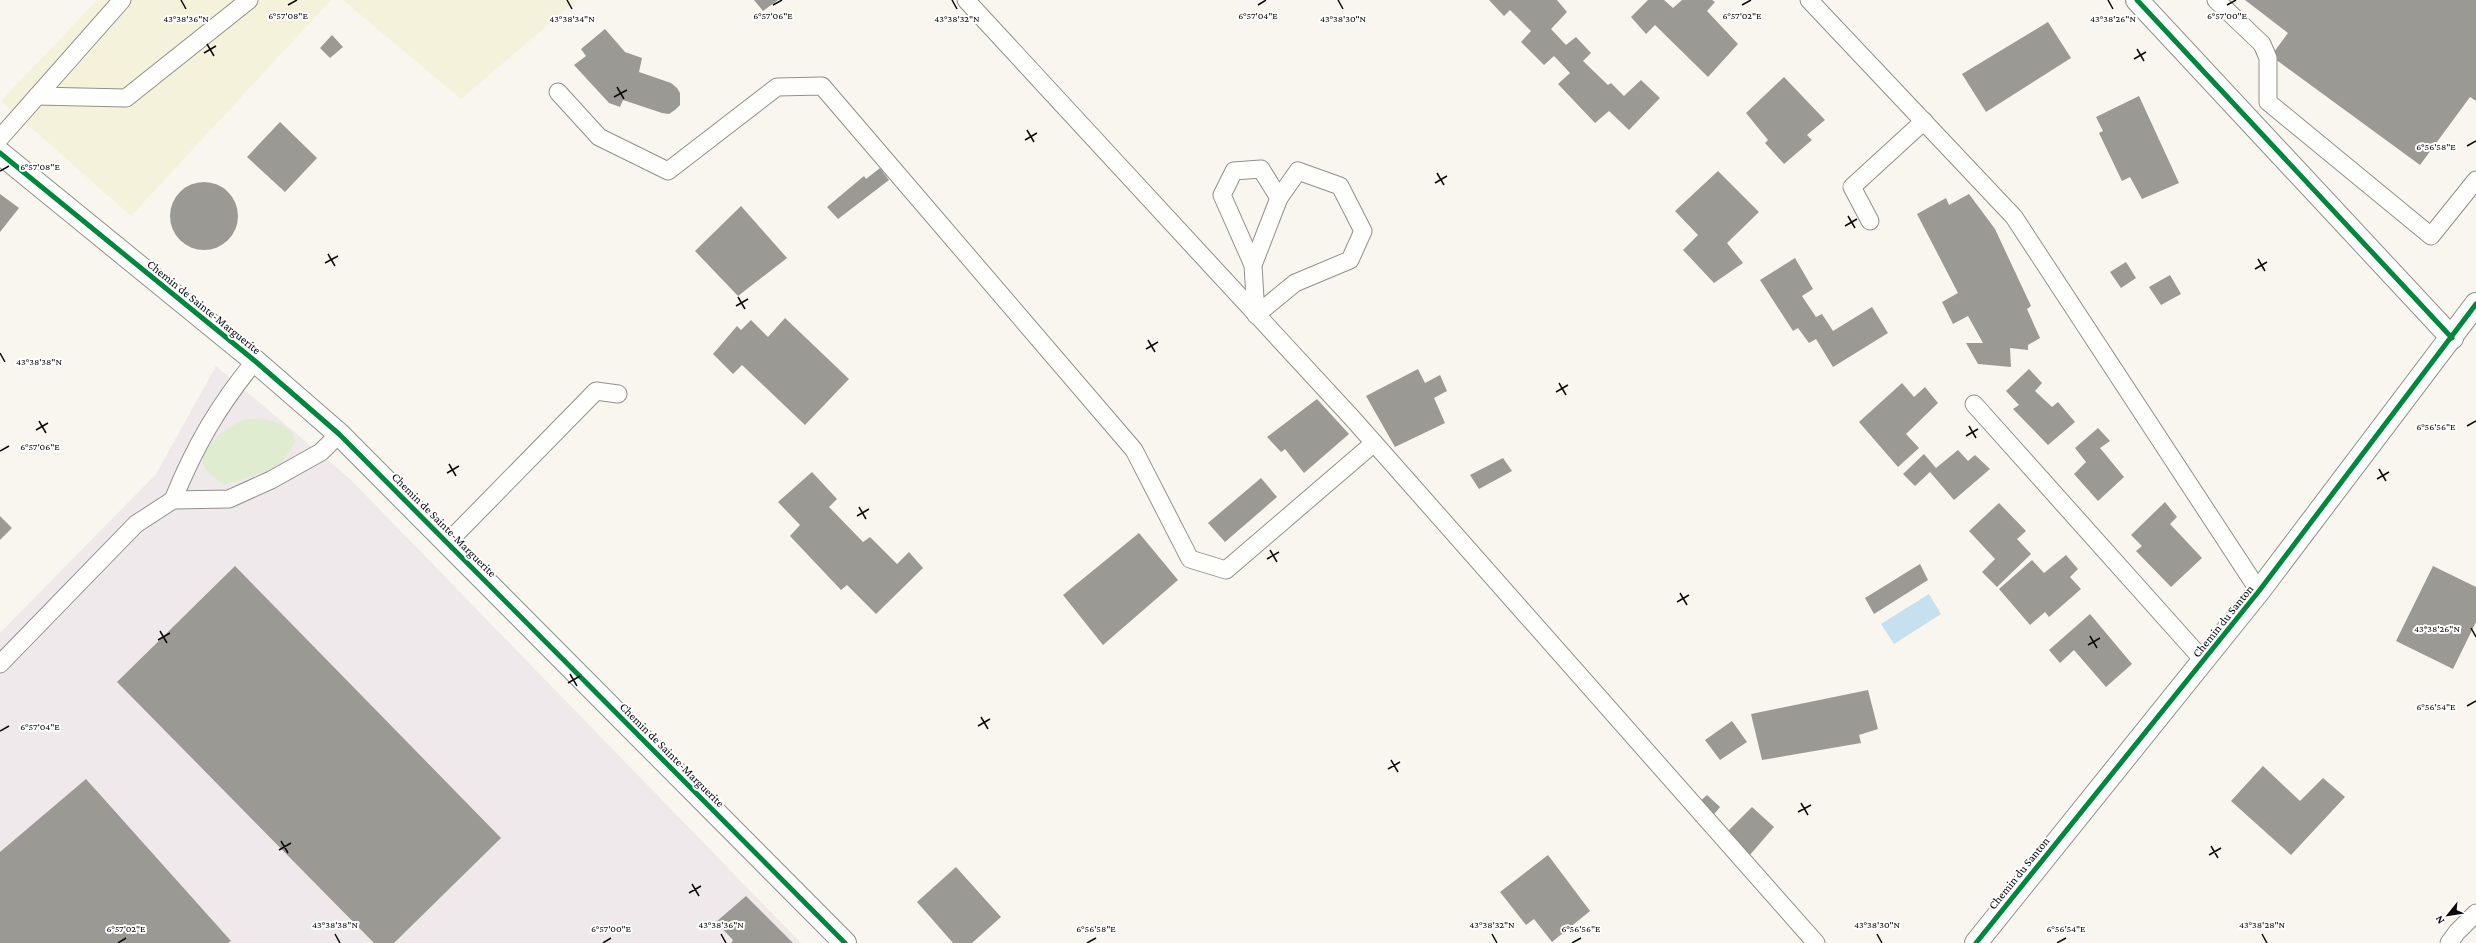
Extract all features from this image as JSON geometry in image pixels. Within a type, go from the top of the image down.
[{"type":"street","points":[[2137,0],[2452,338]]},
{"type":"street","name":"Chemin de Sainte-Marguerite","points":[[0,153],[255,361],[339,434],[845,943]]},
{"type":"street","name":"Chemin du Santon","points":[[1976,943],[2260,591],[2452,338],[2476,304]]},
{"type":"lane","points":[[0,138],[122,0]]},
{"type":"lane","points":[[37,96],[126,98],[249,0]]},
{"type":"lane","points":[[966,0],[1374,443],[1816,943]]},
{"type":"lane","points":[[1809,0],[2014,217],[2260,591]]},
{"type":"lane","points":[[2216,0],[2262,44],[2268,58],[2268,102],[2431,236],[2476,180]]},
{"type":"lane","points":[[558,92],[599,137],[668,171],[777,87],[822,86],[1134,450],[1190,559],[1226,570],[1374,443]]},
{"type":"lane","points":[[1870,221],[1852,187],[1924,122]]},
{"type":"lane","points":[[1256,315],[1253,266],[1222,195],[1234,172],[1261,169],[1279,198]]},
{"type":"lane","points":[[1253,266],[1279,198],[1298,171],[1340,186],[1363,231],[1350,260],[1295,283],[1256,315]]},
{"type":"lane","points":[[173,500],[187,465],[210,420],[255,361]]},
{"type":"lane","points":[[448,542],[596,391],[618,394]]},
{"type":"lane","points":[[1974,404],[2203,660]]},
{"type":"lane","points":[[0,664],[136,524],[173,500],[229,499],[271,480],[321,452],[339,434]]},
{"type":"lane","points":[[2449,943],[2456,932],[2476,913]]},
{"type":"shaded area","points":[[97,0],[331,0],[131,216],[1,101]]},
{"type":"shaded area","points":[[343,0],[577,0],[461,99]]},
{"type":"shaded area","points":[[216,366],[350,479],[801,943],[0,943],[0,633],[156,474]]},
{"type":"green space","points":[[260,418],[282,425],[290,431],[296,441],[283,461],[269,470],[225,485],[212,476],[204,467],[203,457],[206,451],[216,438],[236,424],[243,420]]},
{"type":"water","points":[[1929,594],[1941,614],[1894,644],[1881,624]]},
{"type":"building","points":[[754,0],[778,0],[763,11]]},
{"type":"building","points":[[1489,0],[1557,0],[1567,12],[1551,29],[1566,45],[1576,37],[1591,53],[1583,61],[1608,85],[1611,83],[1624,96],[1641,80],[1660,98],[1629,130],[1609,111],[1595,123],[1558,84],[1570,73],[1554,56],[1544,65],[1521,42],[1531,31],[1510,10],[1504,16]]},
{"type":"building","points":[[1648,0],[1664,0],[1673,8],[1682,0],[1712,0],[1715,2],[1707,11],[1738,44],[1708,77],[1655,25],[1646,34],[1631,17]]},
{"type":"building","points":[[2245,0],[2476,0],[2476,101],[2470,97],[2420,165],[2271,56],[2288,33]]},
{"type":"building","points":[[2048,22],[2071,58],[1986,112],[1962,74]]},
{"type":"building","points":[[605,29],[625,52],[642,58],[639,72],[671,83],[677,88],[680,93],[680,105],[675,110],[669,114],[623,100],[620,107],[609,103],[574,65],[586,56],[581,49]]},
{"type":"building","points":[[332,35],[343,47],[330,58],[320,48]]},
{"type":"building","points":[[1784,77],[1825,120],[1807,135],[1812,140],[1784,164],[1765,143],[1768,140],[1746,113]]},
{"type":"building","points":[[2139,96],[2179,183],[2142,199],[2130,177],[2122,181],[2099,133],[2103,131],[2096,117]]},
{"type":"building","points":[[280,122],[317,158],[285,192],[247,157]]},
{"type":"building","points":[[880,168],[889,180],[838,219],[827,207],[864,176],[866,179]]},
{"type":"building","points":[[1718,171],[1759,212],[1727,243],[1743,263],[1714,283],[1683,250],[1698,235],[1675,211]]},
{"type":"building","points":[[204,182],[217,185],[228,192],[235,203],[238,216],[235,229],[228,240],[217,247],[204,250],[191,247],[180,240],[173,229],[170,216],[173,203],[180,192],[191,185]]},
{"type":"building","points":[[0,194],[19,208],[0,232]]},
{"type":"building","points":[[1969,194],[1995,229],[2031,306],[2027,309],[2040,338],[2028,345],[2028,350],[2010,348],[2011,367],[1978,364],[1966,343],[1983,343],[1968,316],[1953,324],[1942,302],[1958,293],[1917,214],[1946,198],[1949,205]]},
{"type":"building","points":[[741,206],[787,258],[738,296],[695,251]]},
{"type":"building","points":[[1795,258],[1813,289],[1802,296],[1816,317],[1822,314],[1833,331],[1872,307],[1888,333],[1833,367],[1816,339],[1809,343],[1798,328],[1793,331],[1760,280]]},
{"type":"building","points":[[2126,262],[2136,278],[2121,288],[2110,272]]},
{"type":"building","points":[[2170,275],[2181,294],[2161,305],[2149,287]]},
{"type":"building","points":[[785,318],[849,379],[805,425],[742,365],[733,374],[713,354],[737,326],[741,330],[751,320],[768,337]]},
{"type":"building","points":[[1418,369],[1425,383],[1440,375],[1447,391],[1434,398],[1445,423],[1395,447],[1366,396]]},
{"type":"building","points":[[2029,369],[2042,383],[2035,391],[2052,407],[2058,402],[2075,422],[2048,445],[2013,409],[2019,405],[2006,391]]},
{"type":"building","points":[[1902,383],[1914,397],[1925,387],[1938,403],[1906,434],[1919,448],[1898,467],[1859,422]]},
{"type":"building","points":[[1317,399],[1349,434],[1304,473],[1285,449],[1281,452],[1267,437]]},
{"type":"building","points":[[2098,428],[2110,441],[2100,448],[2124,477],[2098,501],[2074,474],[2086,462],[2075,448]]},
{"type":"building","points":[[1958,450],[1968,461],[1975,455],[1990,469],[1954,500],[1930,472],[1915,486],[1903,474],[1924,454],[1936,468]]},
{"type":"building","points":[[1503,458],[1512,471],[1479,489],[1470,475]]},
{"type":"building","points":[[812,472],[837,499],[829,507],[863,542],[870,537],[897,564],[909,552],[923,568],[876,614],[847,585],[841,590],[790,536],[800,525],[778,502]]},
{"type":"building","points":[[1261,478],[1277,497],[1225,542],[1208,523]]},
{"type":"building","points":[[2165,502],[2177,517],[2170,524],[2202,558],[2171,587],[2136,551],[2142,546],[2131,535]]},
{"type":"building","points":[[1999,503],[2026,531],[2017,539],[2031,554],[1997,587],[1982,572],[1995,559],[1969,531]]},
{"type":"building","points":[[0,516],[12,528],[0,540]]},
{"type":"building","points":[[1139,533],[1178,580],[1103,645],[1063,595]]},
{"type":"building","points":[[2066,555],[2078,569],[2070,577],[2081,589],[2049,617],[2045,612],[2030,625],[1999,589],[2032,560],[2044,573]]},
{"type":"building","points":[[1920,564],[1928,580],[1874,614],[1865,598]]},
{"type":"building","points":[[235,566],[501,838],[394,943],[374,943],[117,682]]},
{"type":"building","points":[[2433,566],[2476,587],[2476,622],[2453,669],[2396,641]]},
{"type":"building","points":[[2090,614],[2132,664],[2106,687],[2074,650],[2060,663],[2049,650]]},
{"type":"building","points":[[1868,690],[1878,729],[1859,735],[1861,743],[1762,760],[1751,714]]},
{"type":"building","points":[[1732,721],[1747,742],[1720,760],[1705,740]]},
{"type":"building","points":[[2263,766],[2300,801],[2323,778],[2345,797],[2291,855],[2231,801]]},
{"type":"building","points":[[86,779],[231,941],[228,943],[0,943],[0,852]]},
{"type":"building","points":[[1707,795],[1720,807],[1711,818],[1697,804]]},
{"type":"building","points":[[1752,807],[1774,827],[1749,856],[1725,834]]},
{"type":"building","points":[[1548,855],[1590,911],[1552,942],[1534,919],[1526,925],[1500,892]]},
{"type":"building","points":[[956,867],[1001,917],[972,943],[953,943],[917,902]]},
{"type":"building","points":[[746,896],[793,943],[731,943],[733,940],[716,922]]},
{"type":"cycle path","points":[[2137,0],[2452,338]]},
{"type":"cycle path","points":[[0,153],[255,361],[339,434],[845,943]]},
{"type":"cycle path","points":[[1976,943],[2259,591],[2476,304]]}]
